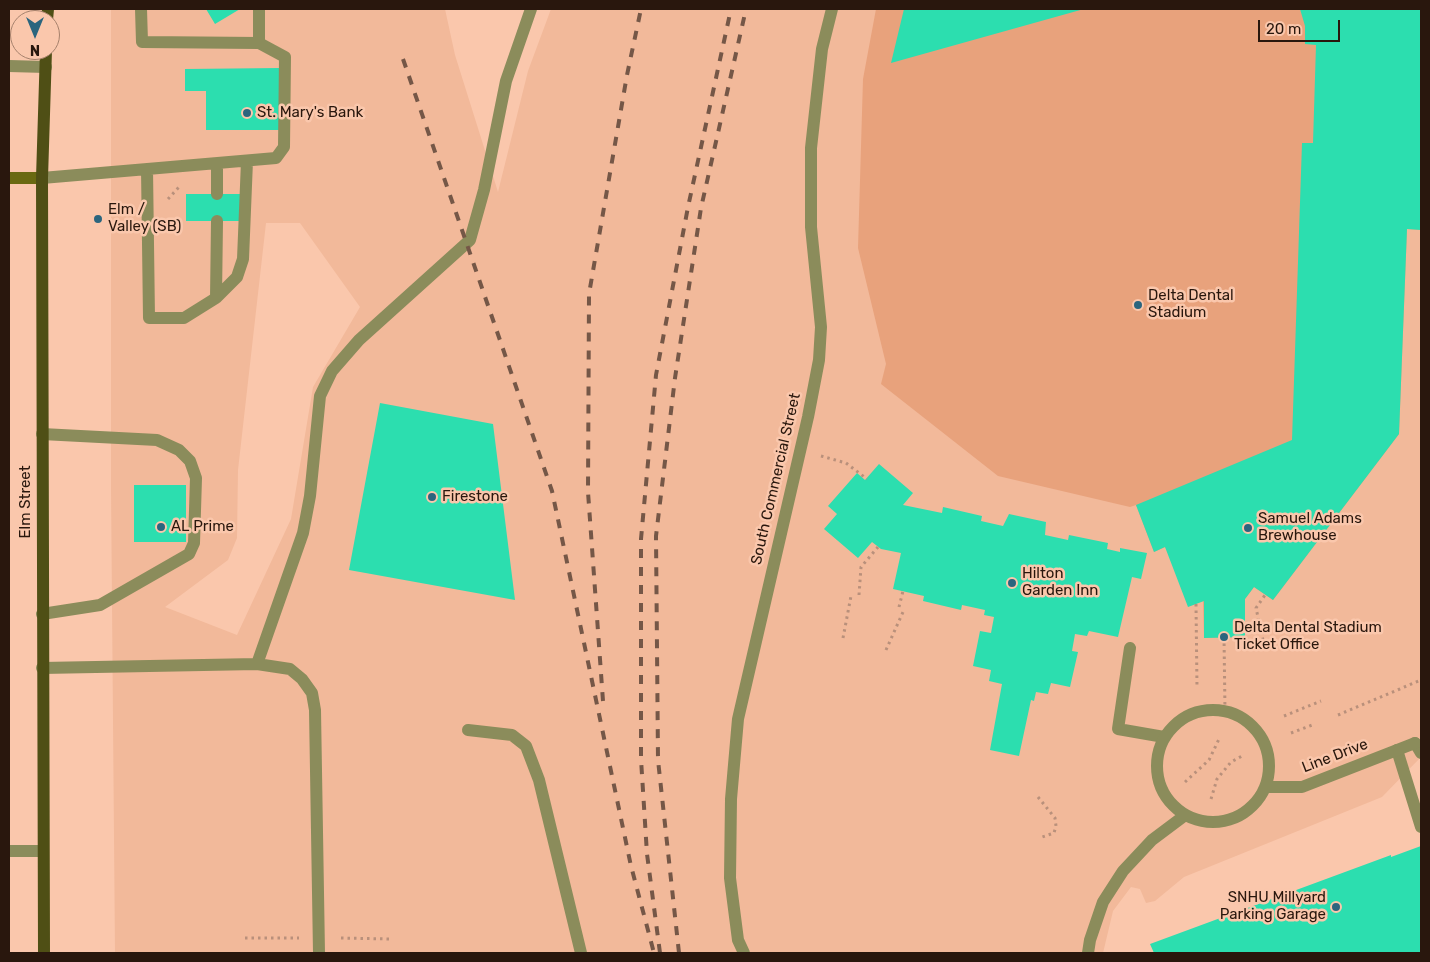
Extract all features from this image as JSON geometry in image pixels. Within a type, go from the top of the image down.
[{"type":"main road","name":"Elm Street","points":[[44,953],[42,178],[46,60]]},
{"type":"main road","points":[[9,178],[42,178]]},
{"type":"street","points":[[42,178],[276,158],[284,147],[285,57],[259,42],[142,42],[141,9]]},
{"type":"street","points":[[259,9],[259,42]]},
{"type":"street","points":[[257,664],[303,533],[310,496],[320,396],[332,371],[360,340],[470,240],[484,190],[506,81],[530,9]]},
{"type":"street","name":"South Commercial Street","points":[[744,953],[738,940],[730,878],[734,759],[738,720],[808,418],[819,360],[821,327],[811,227],[811,148],[822,49],[832,9]]},
{"type":"street","points":[[9,66],[46,67]]},
{"type":"street","points":[[147,169],[150,318],[184,318],[216,298],[237,278],[243,259],[247,161]]},
{"type":"street","points":[[217,194],[218,163]]},
{"type":"street","points":[[216,298],[217,221]]},
{"type":"street","points":[[42,434],[156,440],[179,450],[190,461],[196,478],[194,543],[189,554],[100,606],[42,614]]},
{"type":"street","points":[[1130,648],[1118,729],[1164,737]]},
{"type":"street","points":[[42,668],[257,664],[290,669],[302,679],[312,693],[315,718],[319,953]]},
{"type":"street","points":[[1205,710],[1225,711],[1238,715],[1252,725],[1262,739],[1268,754],[1270,771],[1266,788],[1252,807],[1231,820],[1208,822],[1184,816],[1170,804],[1161,789],[1156,772],[1157,754],[1164,737],[1175,724],[1189,715],[1205,710]]},
{"type":"street","points":[[468,730],[512,736],[526,746],[539,780],[581,953]]},
{"type":"street","name":"Line Drive","points":[[1266,788],[1302,786],[1397,750],[1419,747]]},
{"type":"street","points":[[1397,750],[1421,826]]},
{"type":"street","points":[[1088,953],[1090,940],[1103,902],[1123,871],[1152,840],[1184,816]]},
{"type":"street","points":[[9,851],[43,851]]},
{"type":"path","points":[[821,456],[846,463],[867,479]]},
{"type":"path","points":[[859,595],[861,567],[878,547]]},
{"type":"path","points":[[899,607],[903,591]]},
{"type":"path","points":[[1263,640],[1256,608],[1265,595]]},
{"type":"path","points":[[843,638],[851,596]]},
{"type":"path","points":[[1196,604],[1198,688]]},
{"type":"path","points":[[886,650],[903,612]]},
{"type":"path","points":[[1224,637],[1225,711]]},
{"type":"path","points":[[1338,715],[1421,680]]},
{"type":"path","points":[[1284,716],[1321,701]]},
{"type":"path","points":[[1291,733],[1315,724]]},
{"type":"path","points":[[1185,782],[1208,760],[1220,737]]},
{"type":"path","points":[[1210,799],[1217,779],[1231,762],[1242,756]]},
{"type":"path","points":[[1038,797],[1056,818],[1054,833],[1042,837]]},
{"type":"path","points":[[245,938],[300,938]]},
{"type":"path","points":[[341,938],[389,939]]},
{"type":"shaded area","points":[[111,9],[445,9],[455,55],[498,192],[528,71],[551,9],[1421,9],[1421,757],[1382,797],[1184,877],[1155,901],[1146,903],[1140,889],[1131,887],[1113,911],[1103,953],[115,953],[111,487]],"holes":[[[266,223],[300,223],[360,307],[313,387],[291,519],[237,635],[165,607],[228,560],[237,538],[238,470]]]},
{"type":"shaded area","name":"Delta Dental Stadium","points":[[876,9],[1421,9],[1421,230],[1407,229],[1399,434],[1273,600],[1254,587],[1245,599],[1245,637],[1204,638],[1203,601],[1165,547],[1154,552],[1136,505],[1130,507],[998,476],[881,384],[886,364],[858,248],[863,79]]},
{"type":"building","points":[[206,9],[240,9],[215,24]]},
{"type":"building","points":[[904,9],[1084,9],[891,63]]},
{"type":"building","points":[[1300,9],[1421,9],[1421,230],[1407,229],[1399,434],[1273,600],[1254,587],[1245,599],[1245,637],[1204,638],[1204,601],[1188,607],[1165,547],[1154,552],[1136,505],[1292,440],[1302,143],[1313,143],[1316,45],[1305,44],[1305,26]]},
{"type":"building","name":"St. Mary's Bank","points":[[280,68],[288,130],[206,130],[206,91],[185,91],[185,69]]},
{"type":"building","points":[[186,194],[241,194],[241,221],[186,221]]},
{"type":"building","name":"Firestone","points":[[380,403],[493,424],[515,600],[349,570]]},
{"type":"building","name":"Hilton Garden Inn","points":[[879,464],[913,493],[903,505],[942,513],[943,507],[982,516],[981,521],[1003,526],[1009,514],[1046,522],[1045,535],[1068,540],[1069,535],[1108,543],[1107,549],[1120,552],[1120,548],[1147,553],[1141,579],[1132,577],[1118,637],[1089,631],[1087,636],[1075,634],[1072,651],[1078,652],[1070,687],[1051,683],[1048,694],[1036,692],[1034,701],[1031,700],[1019,756],[990,750],[1002,684],[989,681],[991,670],[973,666],[980,631],[991,633],[994,617],[984,615],[985,610],[962,605],[961,610],[923,601],[924,596],[893,589],[901,553],[881,549],[872,542],[858,558],[824,529],[837,514],[828,506],[857,473],[865,480]]},
{"type":"building","points":[[134,485],[186,485],[186,542],[134,542]]},
{"type":"building","name":"SNHU Millyard Parking Garage","points":[[1421,846],[1421,953],[1154,953],[1150,944],[1391,855],[1391,857]]},
{"type":"railway","points":[[603,701],[588,492],[589,294],[627,75],[641,9]]},
{"type":"railway","points":[[660,953],[647,854],[641,759],[641,539],[656,375],[688,207],[731,9]]},
{"type":"railway","points":[[679,953],[658,760],[656,536],[675,378],[701,208],[746,9]]},
{"type":"railway","points":[[403,59],[552,491],[631,866],[654,953]]},
{"type":"place","name":"St. Mary's Bank","points":[[247,113]]},
{"type":"place","name":"Elm / Valley (SB)","points":[[98,219]]},
{"type":"place","name":"Delta Dental Stadium","points":[[1138,305]]},
{"type":"place","name":"Firestone","points":[[432,497]]},
{"type":"place","name":"AL Prime","points":[[161,527]]},
{"type":"place","name":"Samuel Adams Brewhouse","points":[[1248,528]]},
{"type":"place","name":"Hilton Garden Inn","points":[[1012,583]]},
{"type":"place","name":"Delta Dental Stadium Ticket Office","points":[[1224,637]]},
{"type":"place","name":"SNHU Millyard Parking Garage","points":[[1336,907]]}]
